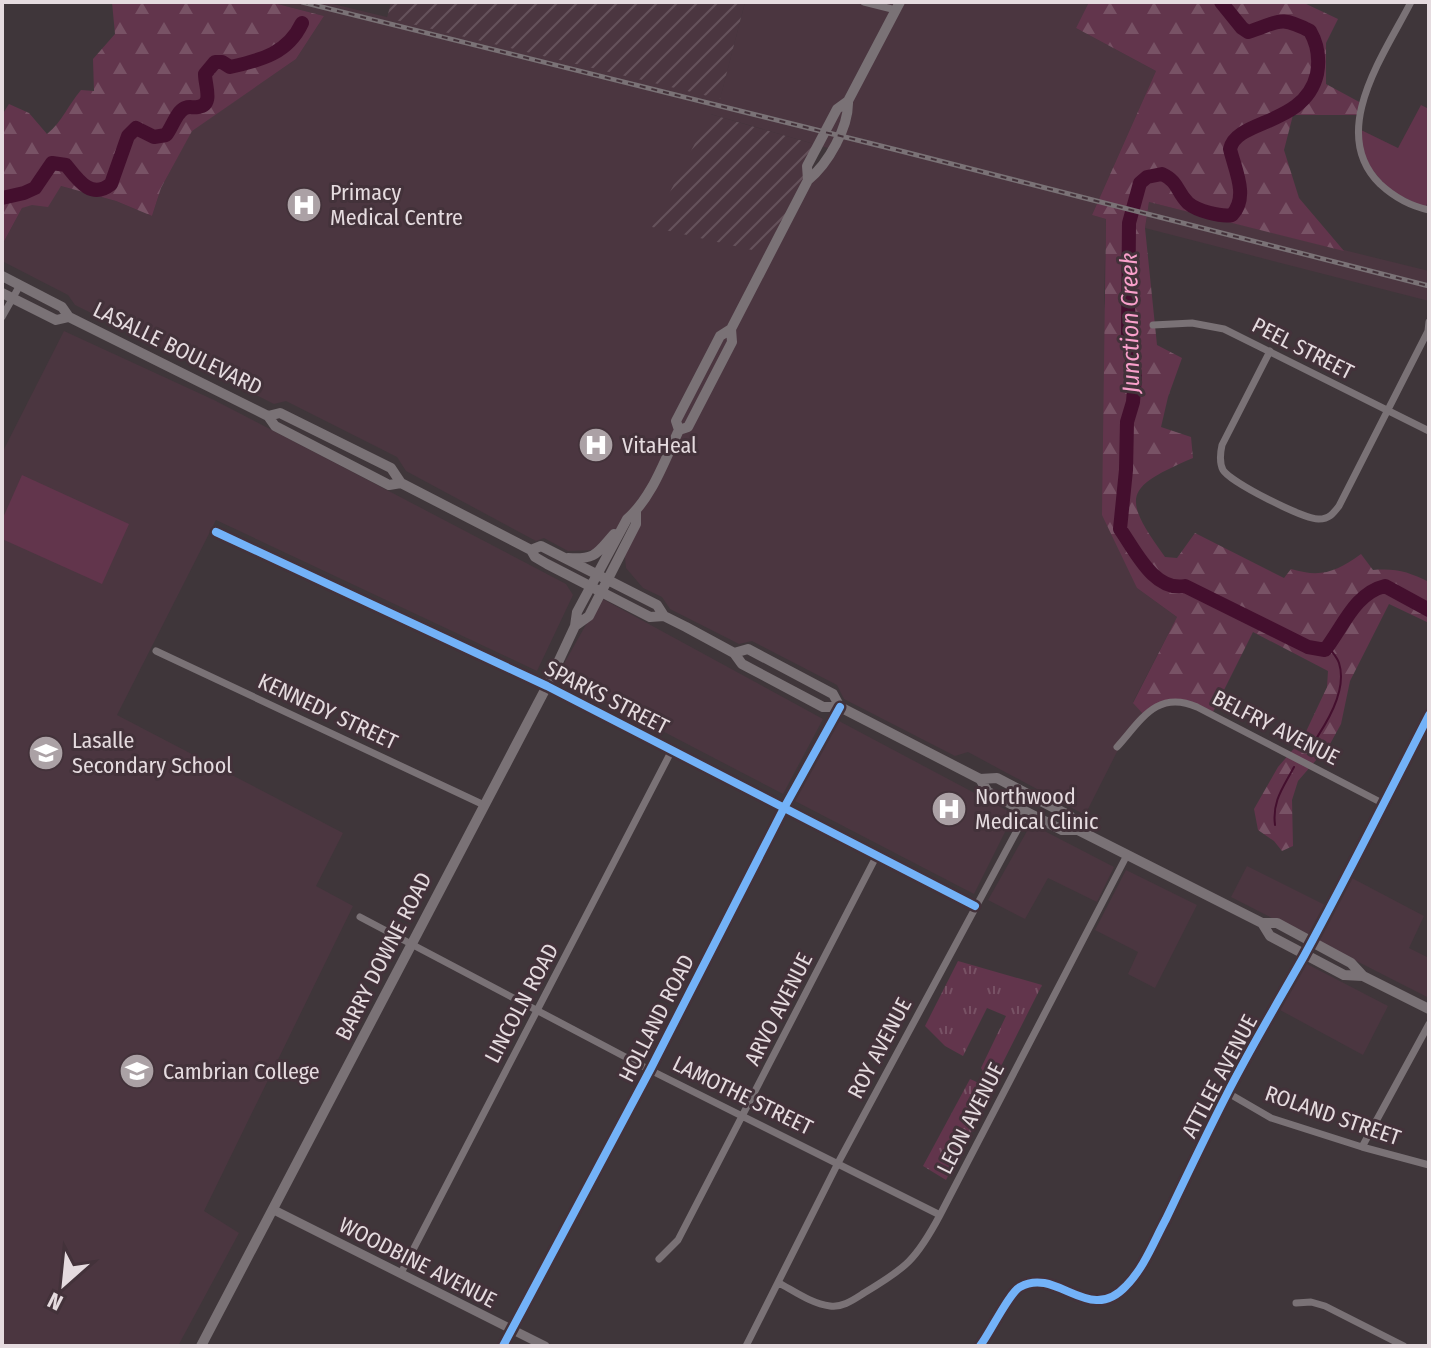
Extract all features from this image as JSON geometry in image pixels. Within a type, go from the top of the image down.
[{"type":"main road","name":"BARRY DOWNE ROAD","points":[[575,626],[589,616],[602,592],[602,578],[624,525],[636,511],[679,430],[688,427],[732,342],[731,329],[808,180],[820,171],[849,115],[848,101],[898,6]]},
{"type":"main road","name":"LASALLE BOULEVARD","points":[[2,276],[62,307],[69,317],[268,416],[275,426],[389,485],[401,483],[531,550],[535,557],[650,617],[664,616]]},
{"type":"main road","name":"LASALLE BOULEVARD","points":[[7,295],[56,320],[69,317]]},
{"type":"main road","name":"BARRY DOWNE ROAD","points":[[201,1346],[547,686],[575,626],[577,612],[591,586],[618,559],[636,524],[636,511]]},
{"type":"main road","points":[[563,558],[595,556],[624,525]]},
{"type":"main road","name":"LASALLE BOULEVARD","points":[[531,550],[541,546],[638,595],[657,605],[664,616],[734,653],[748,649],[833,694],[840,707],[980,779],[997,778],[1070,816],[1078,830]]},
{"type":"main road","points":[[618,559],[624,582],[638,595]]},
{"type":"main road","name":"LASALLE BOULEVARD","points":[[980,779],[988,792],[1062,830],[1078,830],[1262,923],[1277,923],[1351,963],[1363,976],[1429,1009]]},
{"type":"main road","name":"LASALLE BOULEVARD","points":[[1262,923],[1270,936],[1344,975],[1363,976]]},
{"type":"street","points":[[864,2],[898,6]]},
{"type":"street","points":[[1411,2],[1368,88],[1361,109],[1358,135],[1364,162],[1377,181],[1400,199],[1428,207]]},
{"type":"street","points":[[2,317],[7,295],[20,285]]},
{"type":"street","points":[[1270,351],[1222,445],[1220,460],[1225,474],[1231,479],[1316,520],[1332,515],[1388,411],[1428,331],[1429,322]]},
{"type":"street","name":"PEEL STREET","points":[[1153,325],[1207,324],[1238,335],[1429,431]]},
{"type":"street","name":"SPARKS STREET","points":[[216,532],[547,686],[975,906]]},
{"type":"street","name":"KENNEDY STREET","points":[[156,651],[484,805]]},
{"type":"street","name":"BELFRY AVENUE","points":[[1117,747],[1143,714],[1161,705],[1182,702],[1384,804]]},
{"type":"street","name":"HOLLAND ROAD","points":[[503,1346],[650,1070],[784,808],[840,707]]},
{"type":"street","name":"ATTLEE AVENUE","points":[[980,1346],[993,1330],[1014,1292],[1034,1281],[1049,1283],[1076,1296],[1097,1301],[1114,1296],[1127,1286],[1146,1258],[1228,1093],[1305,954],[1429,715]]},
{"type":"street","name":"LINCOLN ROAD","points":[[401,1273],[672,750]]},
{"type":"street","name":"ROY AVENUE","points":[[746,1346],[838,1163],[1027,812]]},
{"type":"street","name":"ARVO AVENUE","points":[[659,1259],[678,1240],[877,855]]},
{"type":"street","name":"LEON AVENUE","points":[[779,1283],[818,1303],[833,1307],[848,1303],[902,1271],[916,1255],[940,1215],[1127,855]]},
{"type":"street","name":"LAMOTHE STREET","points":[[360,917],[650,1070],[940,1215]]},
{"type":"street","points":[[1362,1147],[1429,1024]]},
{"type":"street","name":"ROLAND STREET","points":[[1228,1093],[1271,1118],[1429,1165]]},
{"type":"street","name":"WOODBINE AVENUE","points":[[274,1210],[545,1346]]},
{"type":"street","points":[[1296,1303],[1311,1302],[1325,1306],[1404,1346]]},
{"type":"shaded area","points":[[270,2],[325,2],[720,98],[745,2],[1089,2],[1076,28],[1156,71],[1092,215],[1106,219],[1104,300],[1137,588],[1177,617],[1133,702],[1143,714],[1124,738],[1085,815],[968,752],[955,756],[844,699],[837,685],[752,641],[739,644],[670,609],[662,597],[643,588],[626,568],[624,548],[641,518],[641,505],[595,550],[568,551],[544,538],[536,541],[406,471],[397,457],[286,401],[274,404],[75,305],[68,295],[2,261],[2,245],[22,208],[61,186],[116,201],[152,216],[161,188],[192,130],[296,59],[324,16]],"holes":[[[710,114],[831,149],[808,181]]]},
{"type":"shaded area","points":[[391,2],[745,2],[720,99],[387,18]]},
{"type":"shaded area","points":[[710,114],[817,145],[808,181],[770,254],[652,227]]},
{"type":"shaded area","points":[[1149,202],[1429,271],[1429,301],[1145,228]]},
{"type":"shaded area","points":[[64,331],[214,400],[566,584],[573,595],[537,671],[216,520],[117,715],[343,833],[316,886],[353,906],[204,1211],[239,1233],[178,1346],[2,1346],[2,453]]},
{"type":"shaded area","points":[[601,598],[823,719],[783,794],[557,676]]},
{"type":"shaded area","points":[[839,721],[1014,814],[974,894],[795,801],[834,724]]},
{"type":"shaded area","points":[[1031,824],[1114,867],[1097,902],[1048,878],[1025,919],[988,900]]},
{"type":"shaded area","points":[[1247,866],[1333,909],[1350,877],[1424,916],[1409,948],[1429,958],[1429,998],[1231,897]]},
{"type":"shaded area","points":[[1126,870],[1197,905],[1155,988],[1128,974],[1138,952],[1095,930]]},
{"type":"shaded area","points":[[1305,963],[1388,1006],[1363,1055],[1280,1010]]},
{"type":"green space","points":[[112,2],[270,2],[324,16],[296,59],[192,131],[161,188],[152,216],[116,201],[61,186],[48,207],[32,205],[22,208],[2,245],[2,115],[9,104],[29,113],[47,134],[81,90],[94,91],[93,59],[115,34]]},
{"type":"green space","points":[[1089,2],[1302,2],[1338,19],[1326,43],[1326,84],[1363,104],[1360,115],[1293,115],[1284,150],[1299,198],[1344,251],[1149,202],[1145,228],[1157,345],[1182,358],[1161,427],[1191,437],[1193,458],[1153,478],[1137,496],[1141,520],[1165,557],[1177,558],[1195,533],[1284,578],[1291,569],[1328,572],[1361,554],[1373,570],[1402,572],[1429,582],[1429,623],[1389,604],[1350,681],[1341,724],[1330,744],[1298,781],[1292,800],[1293,846],[1282,851],[1258,830],[1254,809],[1278,767],[1303,738],[1327,687],[1328,671],[1253,632],[1212,714],[1182,701],[1143,714],[1133,703],[1177,617],[1137,588],[1102,515],[1106,219],[1092,215],[1156,71],[1076,28]]},
{"type":"green space","points":[[1421,105],[1429,109],[1429,200],[1425,208],[1389,190],[1365,161],[1359,129],[1398,148]]},
{"type":"green space","points":[[22,475],[129,524],[102,584],[2,539],[2,520]]},
{"type":"green space","points":[[958,961],[1042,985],[994,1080],[986,1077],[981,1068],[1006,1016],[987,1008],[963,1056],[945,1046],[925,1026]]},
{"type":"green space","points":[[970,1079],[988,1087],[992,1093],[946,1180],[923,1166]]},
{"type":"waterway","name":"Junction Creek","points":[[1221,2],[1248,32],[1284,21],[1310,31],[1318,52],[1317,74],[1310,91],[1299,103],[1235,139],[1230,149],[1240,200],[1232,215],[1209,213],[1192,206],[1172,180],[1162,174],[1147,177],[1140,183],[1129,223],[1128,334],[1135,377],[1133,402],[1127,422],[1120,529],[1146,568],[1164,583],[1185,586],[1308,647],[1325,650],[1358,603],[1385,586],[1429,610]]},
{"type":"waterway","name":"Junction Creek","points":[[2,198],[35,188],[52,163],[66,165],[80,182],[91,189],[97,190],[111,184],[128,136],[136,128],[154,137],[166,135],[182,110],[206,103],[205,74],[215,62],[230,67],[273,54],[289,42],[302,23]]},
{"type":"waterway","points":[[1310,748],[1334,708],[1340,685],[1339,663],[1328,646]]},
{"type":"waterway","points":[[1275,825],[1277,802],[1294,767]]},
{"type":"railway","points":[[302,2],[1429,286]]},
{"type":"cycle path","points":[[216,532],[547,686],[975,906]]},
{"type":"cycle path","points":[[503,1346],[650,1070],[784,808],[840,707]]},
{"type":"cycle path","points":[[980,1346],[1020,1287],[1034,1283],[1047,1284],[1099,1300],[1112,1297],[1138,1271],[1236,1076],[1320,926],[1429,715]]},
{"type":"place","name":"Primacy Medical Centre","points":[[304,205]]},
{"type":"place","name":"VitaHeal","points":[[596,445]]},
{"type":"place","name":"Lasalle Secondary School","points":[[46,753]]},
{"type":"place","name":"Northwood Medical Clinic","points":[[949,809]]},
{"type":"place","name":"Cambrian College","points":[[137,1071]]}]
